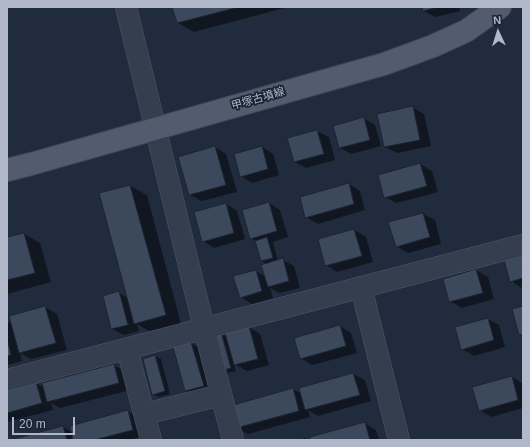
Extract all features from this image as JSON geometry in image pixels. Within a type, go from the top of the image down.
[{"type":"main road","name":"甲塚古墳線","points":[[7,170],[384,64],[433,46],[466,31],[500,7]]},
{"type":"street","points":[[126,7],[204,328],[233,440]]},
{"type":"street","points":[[7,380],[523,245]]},
{"type":"street","points":[[361,287],[399,440]]},
{"type":"street","points":[[127,349],[151,440]]},
{"type":"street","points":[[145,414],[221,395]]},
{"type":"building","points":[[172,7],[239,7],[177,23]]},
{"type":"building","points":[[422,7],[439,7],[423,11]]},
{"type":"building","points":[[413,106],[420,140],[384,147],[377,114]]},
{"type":"building","points":[[364,117],[370,140],[339,148],[333,126]]},
{"type":"building","points":[[317,130],[324,154],[294,162],[287,138]]},
{"type":"building","points":[[215,146],[226,185],[189,195],[178,157]]},
{"type":"building","points":[[262,146],[268,169],[240,177],[234,154]]},
{"type":"building","points":[[420,163],[427,186],[384,198],[378,175]]},
{"type":"building","points":[[349,183],[354,204],[305,218],[300,197]]},
{"type":"building","points":[[130,185],[166,315],[134,324],[99,193]]},
{"type":"building","points":[[269,202],[277,231],[250,239],[242,210]]},
{"type":"building","points":[[226,203],[234,233],[202,242],[194,212]]},
{"type":"building","points":[[423,213],[430,237],[396,247],[388,222]]},
{"type":"building","points":[[354,229],[362,256],[325,266],[318,239]]},
{"type":"building","points":[[24,233],[35,273],[7,280],[7,237]]},
{"type":"building","points":[[267,237],[273,258],[261,261],[255,241]]},
{"type":"building","points":[[523,255],[523,278],[510,282],[504,260]]},
{"type":"building","points":[[283,258],[289,281],[268,287],[261,265]]},
{"type":"building","points":[[476,269],[483,293],[449,302],[443,279]]},
{"type":"building","points":[[256,270],[262,291],[240,298],[233,276]]},
{"type":"building","points":[[119,291],[128,325],[111,329],[103,296]]},
{"type":"building","points":[[45,306],[56,343],[19,353],[9,316]]},
{"type":"building","points":[[523,306],[523,334],[519,335],[512,309]]},
{"type":"building","points":[[488,318],[494,340],[461,350],[455,327]]},
{"type":"building","points":[[340,325],[346,346],[300,359],[294,338]]},
{"type":"building","points":[[249,326],[258,359],[234,365],[225,333]]},
{"type":"building","points":[[221,332],[231,368],[220,371],[210,335]]},
{"type":"building","points":[[7,338],[11,355],[7,356]]},
{"type":"building","points":[[191,342],[204,386],[185,391],[173,347]]},
{"type":"building","points":[[155,355],[165,391],[152,395],[143,359]]},
{"type":"building","points":[[114,364],[119,383],[47,402],[42,383]]},
{"type":"building","points":[[353,373],[360,395],[305,410],[299,388]]},
{"type":"building","points":[[512,376],[518,400],[479,411],[472,387]]},
{"type":"building","points":[[36,382],[42,403],[7,413],[7,389]]},
{"type":"building","points":[[293,388],[299,411],[236,428],[230,406]]},
{"type":"building","points":[[128,410],[133,430],[94,440],[73,440],[70,426]]},
{"type":"building","points":[[365,422],[370,440],[311,440],[310,437]]},
{"type":"building","points":[[63,426],[67,440],[10,440]]}]
